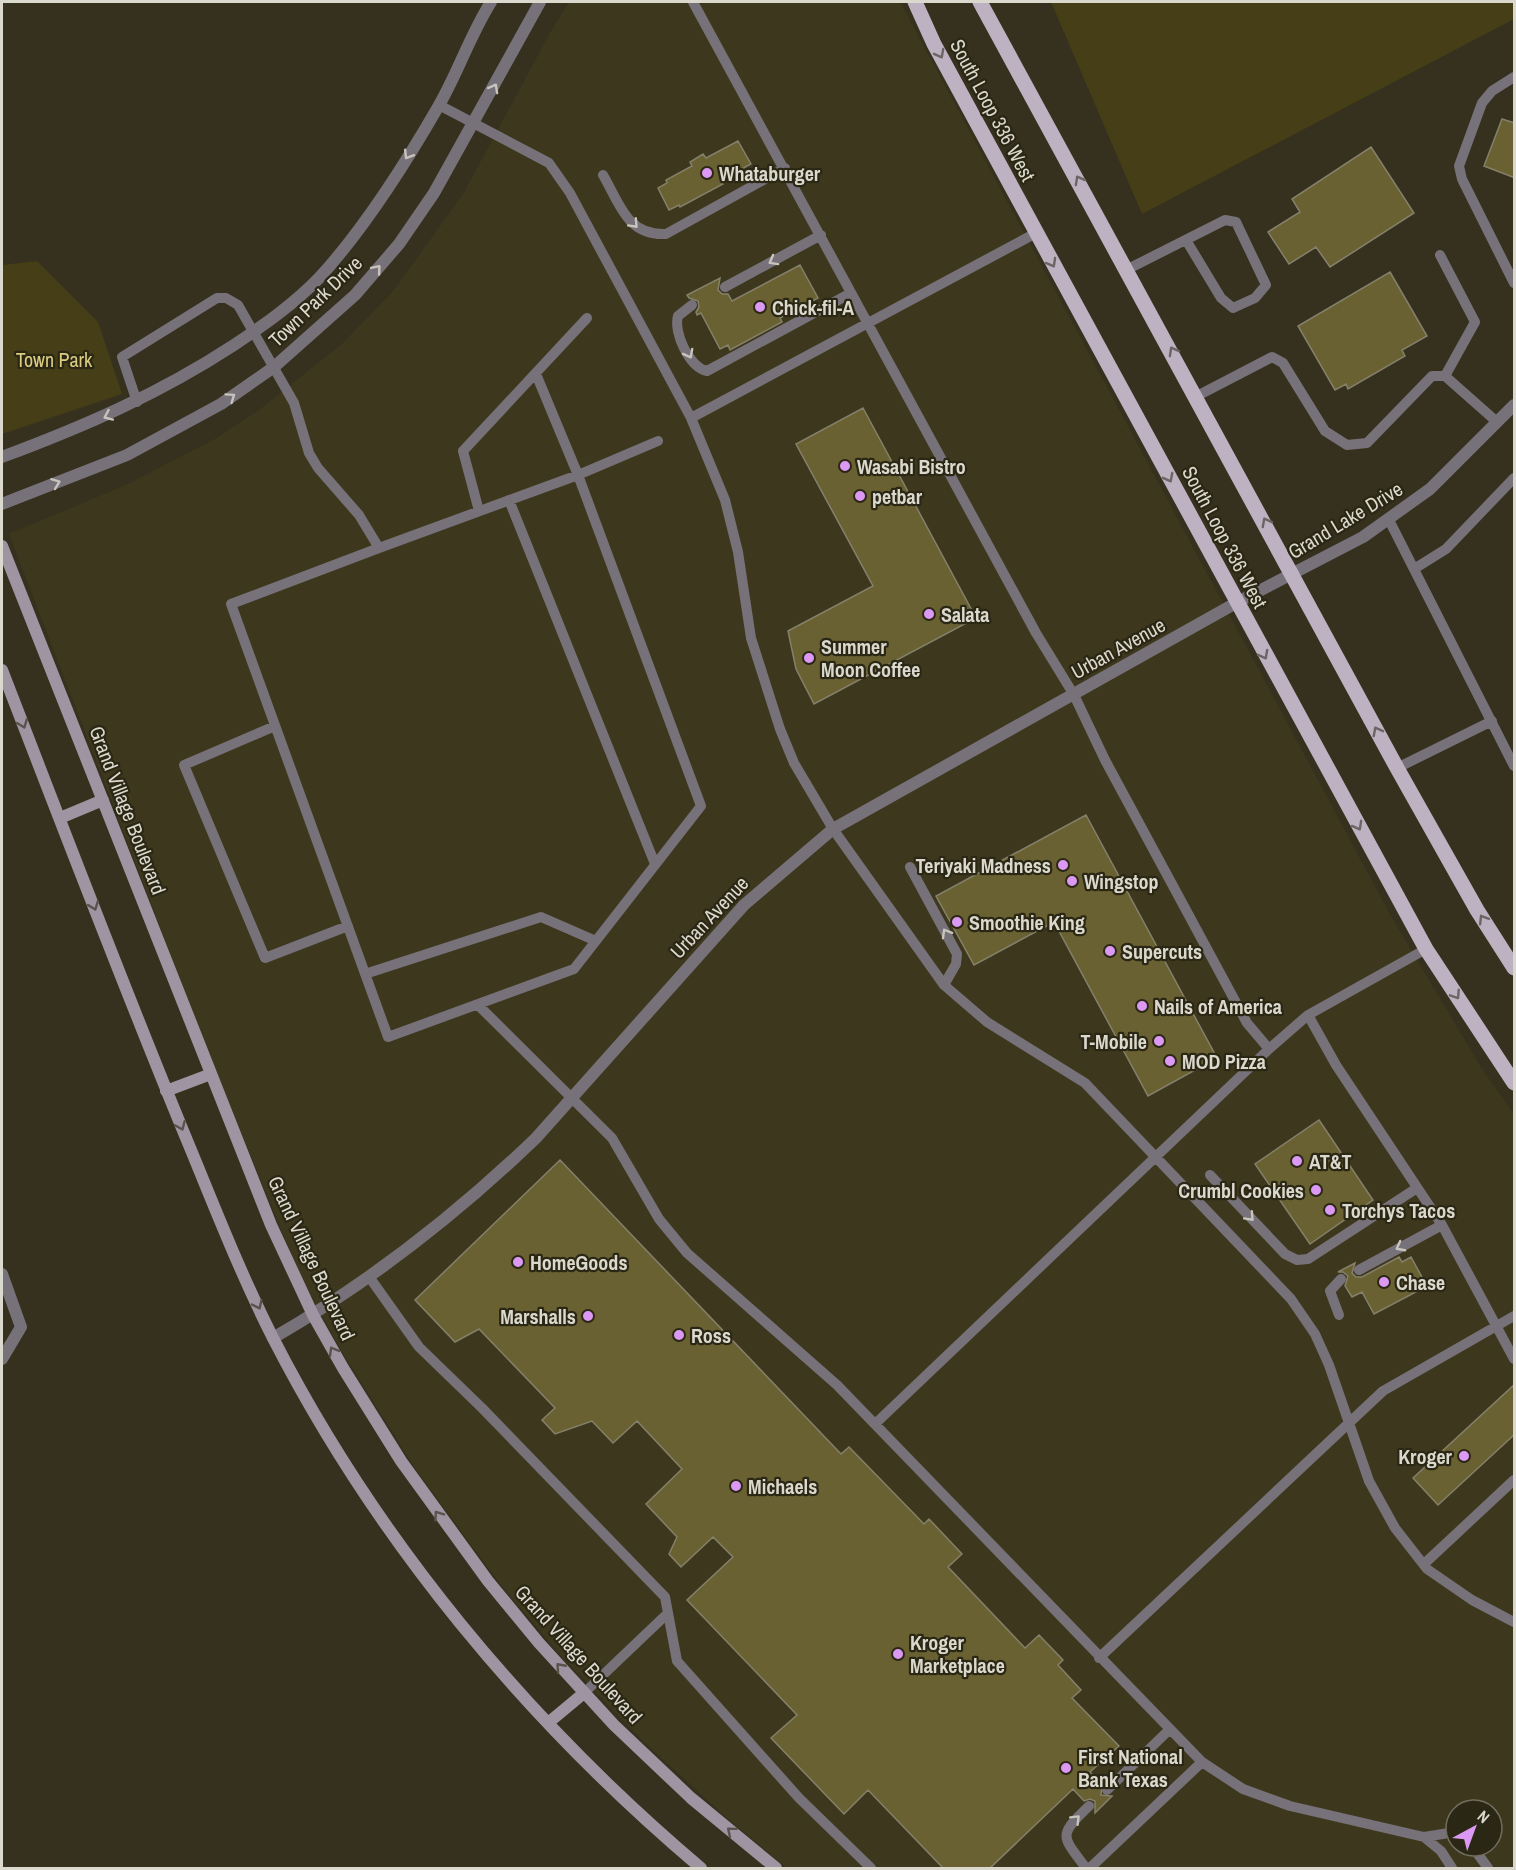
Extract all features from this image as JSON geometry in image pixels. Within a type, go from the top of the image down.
[{"type":"main road","name":"South Loop 336 West","points":[[915,2],[934,44],[1426,949],[1515,1083]]},
{"type":"main road","name":"South Loop 336 West","points":[[980,2],[1128,269],[1397,768],[1477,910],[1515,968]]},
{"type":"street","name":"Town Park Drive","points":[[2,457],[137,402],[208,362],[292,303],[342,251],[404,162],[439,105],[491,2]]},
{"type":"street","name":"Town Park Drive","points":[[2,504],[128,455],[221,404],[274,367],[355,296],[399,244],[434,194],[540,2]]},
{"type":"street","name":"Grand Lake Drive","points":[[1236,603],[1389,520],[1431,489],[1515,405]]},
{"type":"street","name":"Grand Village Boulevard","points":[[2,546],[271,1225],[313,1315],[401,1461],[442,1521],[539,1643],[584,1693],[691,1798],[776,1869]]},
{"type":"street","name":"Urban Avenue","points":[[273,1338],[370,1278],[473,1197],[536,1138],[744,905],[833,829],[1236,603]]},
{"type":"street","points":[[2,670],[166,1091],[218,1218],[273,1338],[357,1481],[399,1544],[490,1661],[548,1723],[654,1829],[700,1869]]},
{"type":"street","points":[[60,818],[103,800]]},
{"type":"street","points":[[166,1091],[211,1074]]},
{"type":"street","points":[[2,1274],[21,1327],[2,1359]]},
{"type":"street","points":[[548,1723],[584,1693]]},
{"type":"lane","points":[[693,2],[1036,633],[1074,694],[1105,760],[1242,1013],[1269,1049]]},
{"type":"lane","points":[[1515,77],[1492,91],[1482,103],[1460,166],[1462,179],[1515,283]]},
{"type":"lane","points":[[439,105],[549,163],[570,193],[691,418],[725,500],[738,552],[751,638],[780,729],[794,763],[833,829],[944,986],[987,1022],[1084,1083],[1303,1315],[1329,1365],[1348,1422],[1378,1498],[1395,1528],[1424,1564],[1472,1600],[1515,1622]]},
{"type":"lane","points":[[603,175],[629,222],[640,231],[651,235],[666,234],[785,168]]},
{"type":"lane","points":[[1128,269],[1186,240],[1226,220],[1236,222],[1266,285],[1255,298],[1233,308],[1221,298],[1186,240]]},
{"type":"lane","points":[[691,418],[1036,233]]},
{"type":"lane","points":[[725,287],[821,235]]},
{"type":"lane","points":[[1440,255],[1475,322],[1445,376]]},
{"type":"lane","points":[[692,305],[678,316],[677,330],[694,364],[699,370],[707,371],[851,293]]},
{"type":"lane","points":[[137,402],[122,357],[217,298],[226,298],[238,304],[294,403],[309,453],[318,468],[359,515],[378,548]]},
{"type":"lane","points":[[479,511],[463,452],[587,318]]},
{"type":"lane","points":[[1197,396],[1272,357],[1283,363],[1325,431],[1347,445],[1366,443],[1432,376],[1445,376],[1497,422]]},
{"type":"lane","points":[[536,374],[578,474],[701,806],[574,969],[388,1036],[231,604],[578,474],[658,441]]},
{"type":"lane","points":[[1414,569],[1446,549],[1515,478]]},
{"type":"lane","points":[[509,500],[655,864]]},
{"type":"lane","points":[[1389,520],[1515,766]]},
{"type":"lane","points":[[1397,768],[1492,721]]},
{"type":"lane","points":[[275,726],[184,765],[265,957],[348,926]]},
{"type":"lane","points":[[910,867],[957,954],[956,964],[944,986]]},
{"type":"lane","points":[[365,974],[541,917],[596,941]]},
{"type":"lane","points":[[875,1424],[1269,1049],[1308,1015],[1426,949]]},
{"type":"lane","points":[[478,1005],[612,1138],[659,1219],[687,1254],[808,1359],[875,1424],[1169,1731],[1202,1762],[1243,1789],[1264,1799],[1424,1837],[1444,1836]]},
{"type":"lane","points":[[1308,1015],[1336,1065],[1442,1225],[1495,1327],[1515,1359]]},
{"type":"lane","points":[[1210,1175],[1285,1254],[1297,1260],[1308,1258],[1418,1188]]},
{"type":"lane","points":[[1359,1270],[1442,1225]]},
{"type":"lane","points":[[370,1278],[418,1347],[482,1408],[665,1597],[677,1661],[799,1798],[871,1869]]},
{"type":"lane","points":[[1339,1315],[1330,1291],[1341,1279]]},
{"type":"lane","points":[[1099,1658],[1348,1422],[1391,1385],[1515,1316]]},
{"type":"lane","points":[[1424,1564],[1515,1480]]},
{"type":"lane","points":[[584,1693],[668,1613]]},
{"type":"lane","points":[[1107,1790],[1169,1731]]},
{"type":"lane","points":[[1089,1806],[1070,1825],[1065,1836],[1067,1843],[1088,1869],[1202,1762]]},
{"type":"lane","points":[[1424,1837],[1441,1851],[1452,1869]]},
{"type":"shaded area","points":[[569,2],[900,2],[1392,918],[1482,1069],[1514,1114],[1514,1868],[787,1868],[727,1818],[641,1739],[561,1656],[501,1585],[417,1471],[342,1352],[300,1275],[212,1062],[9,534],[126,485],[215,439],[259,410],[343,343],[395,289],[463,194]]},
{"type":"green space","points":[[1051,2],[1514,2],[1514,19],[1142,214]]},
{"type":"green space","name":"Town Park","points":[[37,261],[98,322],[122,394],[2,434],[2,265]]},
{"type":"building","points":[[1502,119],[1515,123],[1515,178],[1484,166]]},
{"type":"building","name":"Whataburger","points":[[738,141],[751,164],[721,180],[723,184],[680,207],[679,205],[669,210],[658,188],[667,183],[666,180],[692,166],[690,162],[703,154],[706,158]]},
{"type":"building","points":[[1371,147],[1414,213],[1330,267],[1316,247],[1289,264],[1268,232],[1300,212],[1292,199]]},
{"type":"building","name":"Chick-fil-A","points":[[800,265],[818,298],[780,318],[782,322],[730,350],[728,345],[720,349],[701,313],[697,315],[698,301],[687,295],[720,278],[718,290],[722,294],[728,294],[732,301]]},
{"type":"building","points":[[1390,272],[1427,336],[1402,350],[1405,356],[1348,389],[1346,384],[1335,390],[1298,326]]},
{"type":"building","points":[[863,408],[976,618],[814,704],[796,669],[788,631],[873,586],[796,444]]},
{"type":"building","points":[[1086,815],[1217,1058],[1148,1096],[1054,922],[974,965],[936,896]]},
{"type":"building","points":[[1319,1120],[1373,1200],[1310,1244],[1255,1164]]},
{"type":"building","points":[[560,1160],[841,1454],[849,1447],[924,1524],[929,1519],[962,1554],[948,1567],[1025,1648],[1039,1635],[1063,1660],[1058,1665],[1081,1690],[1072,1698],[1119,1746],[1090,1772],[1102,1785],[1101,1795],[1112,1796],[1095,1813],[1095,1801],[1090,1799],[1084,1801],[1073,1789],[989,1869],[944,1869],[868,1790],[844,1814],[771,1738],[797,1715],[687,1600],[733,1557],[713,1537],[681,1567],[669,1554],[677,1537],[646,1504],[682,1469],[637,1421],[613,1443],[592,1421],[555,1434],[542,1420],[555,1408],[479,1329],[455,1342],[415,1300]]},
{"type":"building","name":"Chase","points":[[1399,1257],[1402,1262],[1411,1257],[1423,1279],[1412,1285],[1416,1292],[1374,1314],[1362,1292],[1352,1297],[1345,1286],[1348,1276],[1343,1272],[1338,1272],[1355,1263],[1352,1273],[1356,1277],[1362,1277]]},
{"type":"building","name":"Kroger","points":[[1515,1384],[1515,1434],[1438,1505],[1413,1478]]},
{"type":"place","name":"Whataburger","points":[[707,173]]},
{"type":"place","name":"Chick-fil-A","points":[[760,307]]},
{"type":"place","name":"Wasabi Bistro","points":[[845,466]]},
{"type":"place","name":"petbar","points":[[860,496]]},
{"type":"place","name":"Salata","points":[[929,614]]},
{"type":"place","name":"Summer Moon Coffee","points":[[809,658]]},
{"type":"place","name":"Teriyaki Madness","points":[[1063,865]]},
{"type":"place","name":"Wingstop","points":[[1072,881]]},
{"type":"place","name":"Smoothie King","points":[[957,922]]},
{"type":"place","name":"Supercuts","points":[[1110,951]]},
{"type":"place","name":"Nails of America","points":[[1142,1006]]},
{"type":"place","name":"T-Mobile","points":[[1159,1041]]},
{"type":"place","name":"MOD Pizza","points":[[1170,1061]]},
{"type":"place","name":"AT&T","points":[[1297,1161]]},
{"type":"place","name":"Crumbl Cookies","points":[[1316,1190]]},
{"type":"place","name":"Torchys Tacos","points":[[1330,1210]]},
{"type":"place","name":"HomeGoods","points":[[518,1262]]},
{"type":"place","name":"Chase","points":[[1384,1282]]},
{"type":"place","name":"Marshalls","points":[[588,1316]]},
{"type":"place","name":"Ross","points":[[679,1335]]},
{"type":"place","name":"Kroger","points":[[1464,1456]]},
{"type":"place","name":"Michaels","points":[[736,1486]]},
{"type":"place","name":"Kroger Marketplace","points":[[898,1654]]},
{"type":"place","name":"First National Bank Texas","points":[[1066,1768]]}]
